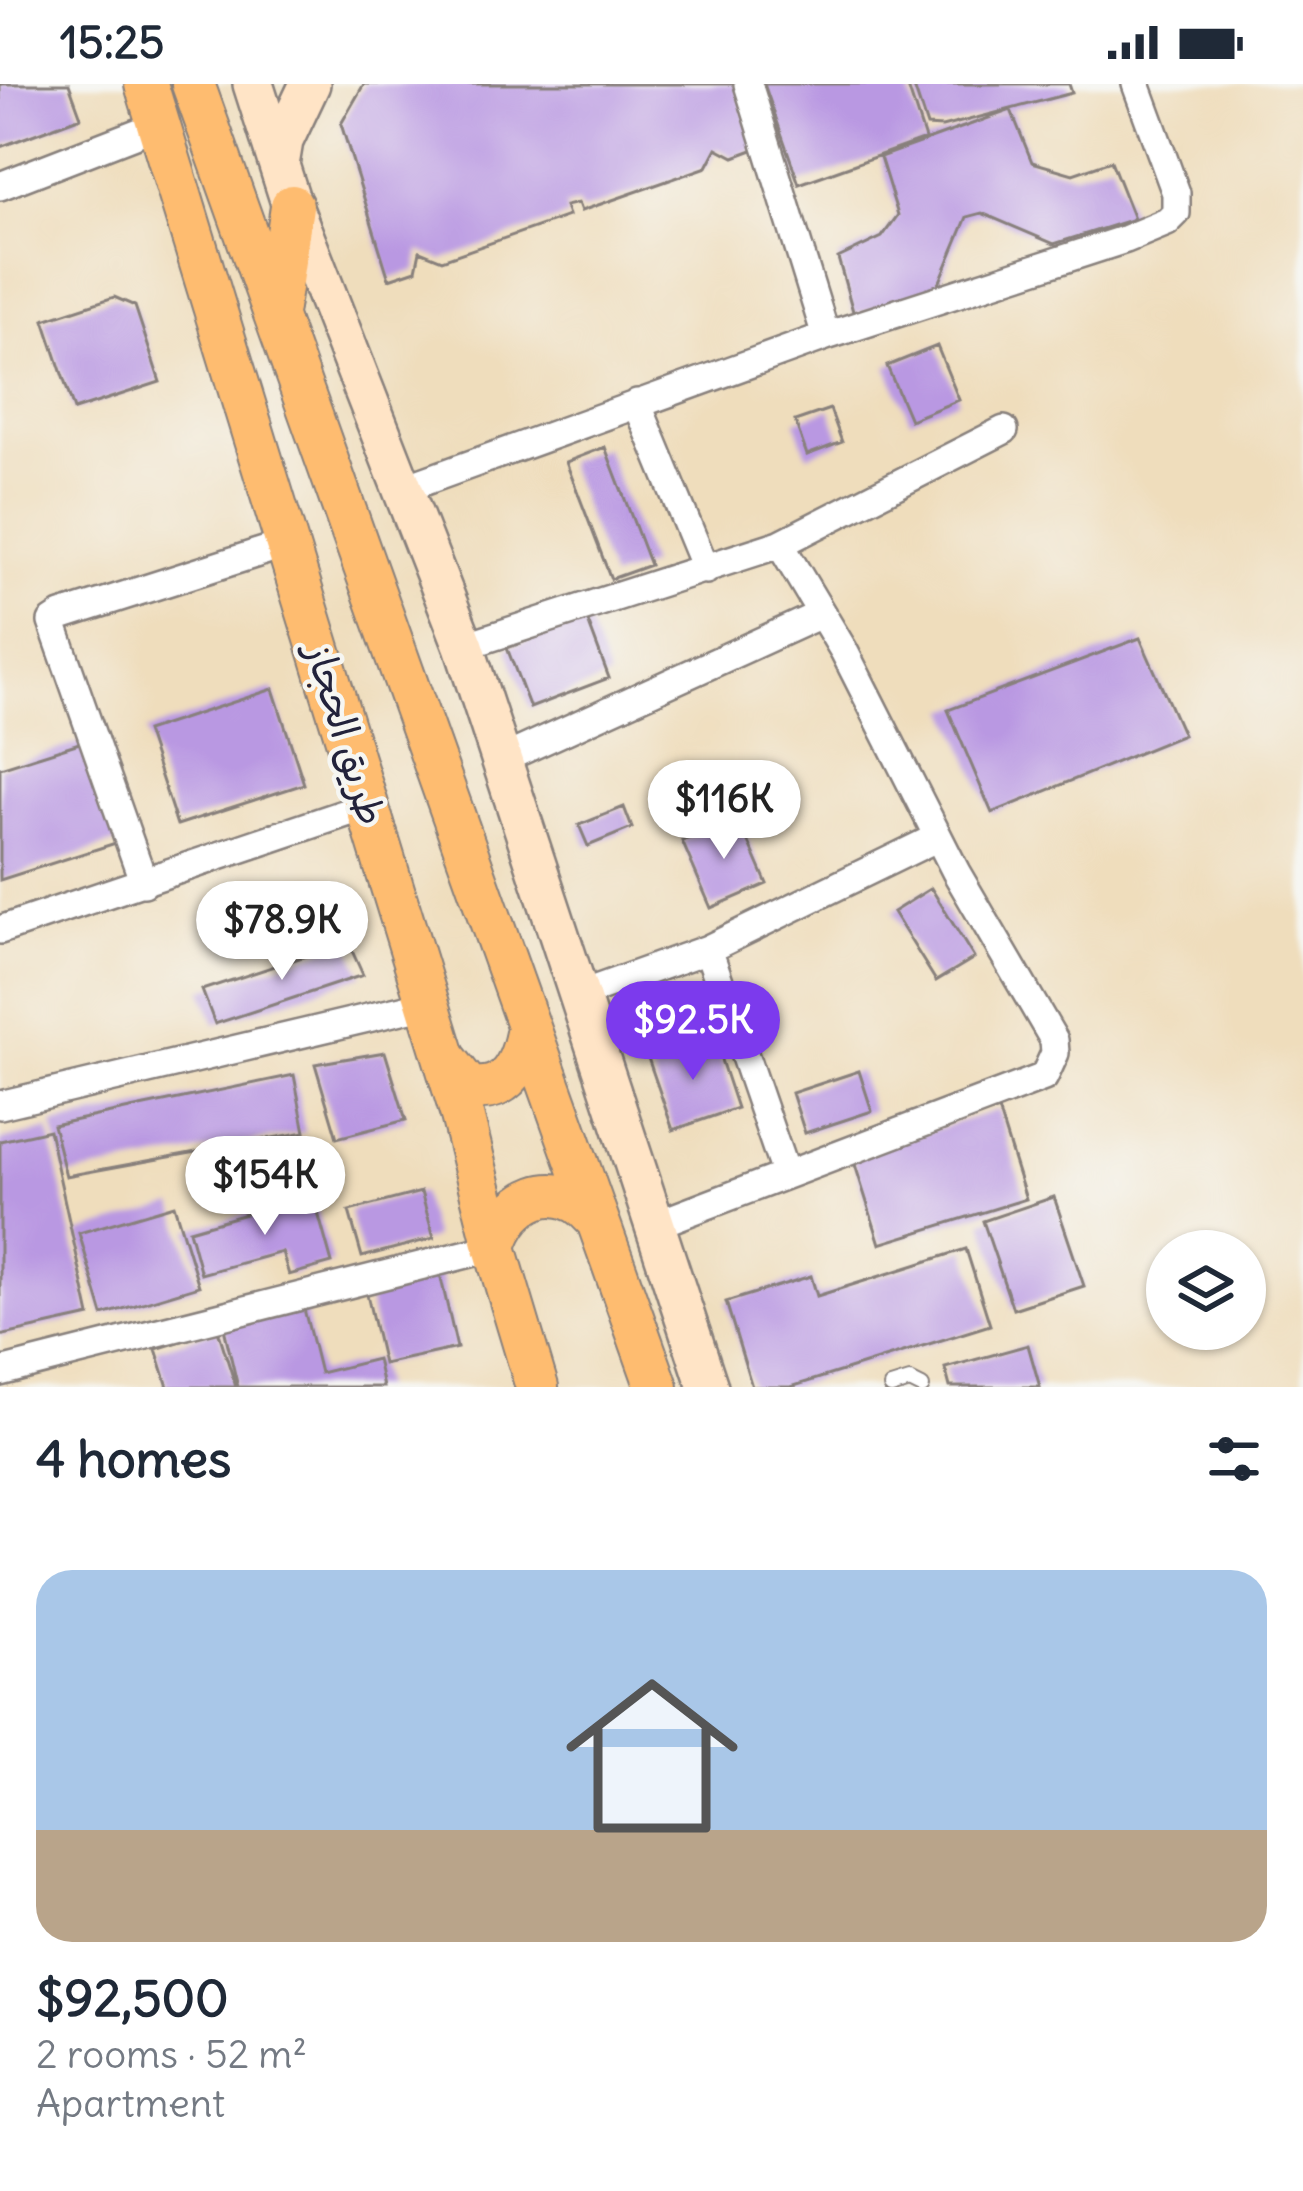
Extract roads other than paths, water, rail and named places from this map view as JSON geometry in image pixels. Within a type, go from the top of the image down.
[{"type":"main road","points":[[194,84],[657,1387]]},
{"type":"main road","points":[[253,84],[292,206],[464,646],[708,1387]]},
{"type":"main road","points":[[279,165],[284,141],[310,84]]},
{"type":"main road","name":"طريق الحجاز","points":[[153,104],[444,1057],[537,1387]]},
{"type":"main road","points":[[276,315],[292,206]]},
{"type":"main road","points":[[444,1057],[468,1087],[488,1088],[518,1066],[528,1028]]},
{"type":"main road","points":[[495,1247],[512,1211],[529,1200],[567,1198],[595,1217]]},
{"type":"street","points":[[748,84],[826,336]]},
{"type":"street","points":[[400,490],[826,336],[1167,222],[1176,213],[1177,194],[1136,84]]},
{"type":"street","points":[[0,186],[153,104]]},
{"type":"street","points":[[637,403],[706,571]]},
{"type":"street","points":[[464,646],[780,544],[1004,430]]},
{"type":"street","points":[[144,883],[52,622],[289,544]]},
{"type":"street","points":[[652,1226],[1044,1077],[1055,1053],[1054,1040],[780,544]]},
{"type":"street","points":[[502,758],[821,614]]},
{"type":"street","points":[[0,930],[367,806]]},
{"type":"street","points":[[582,994],[708,949],[938,837]]},
{"type":"street","points":[[708,949],[785,1173]]},
{"type":"street","points":[[0,1106],[428,1004]]},
{"type":"street","points":[[0,1372],[495,1247]]},
{"type":"lane","points":[[891,1387],[910,1381],[922,1387]]}]
